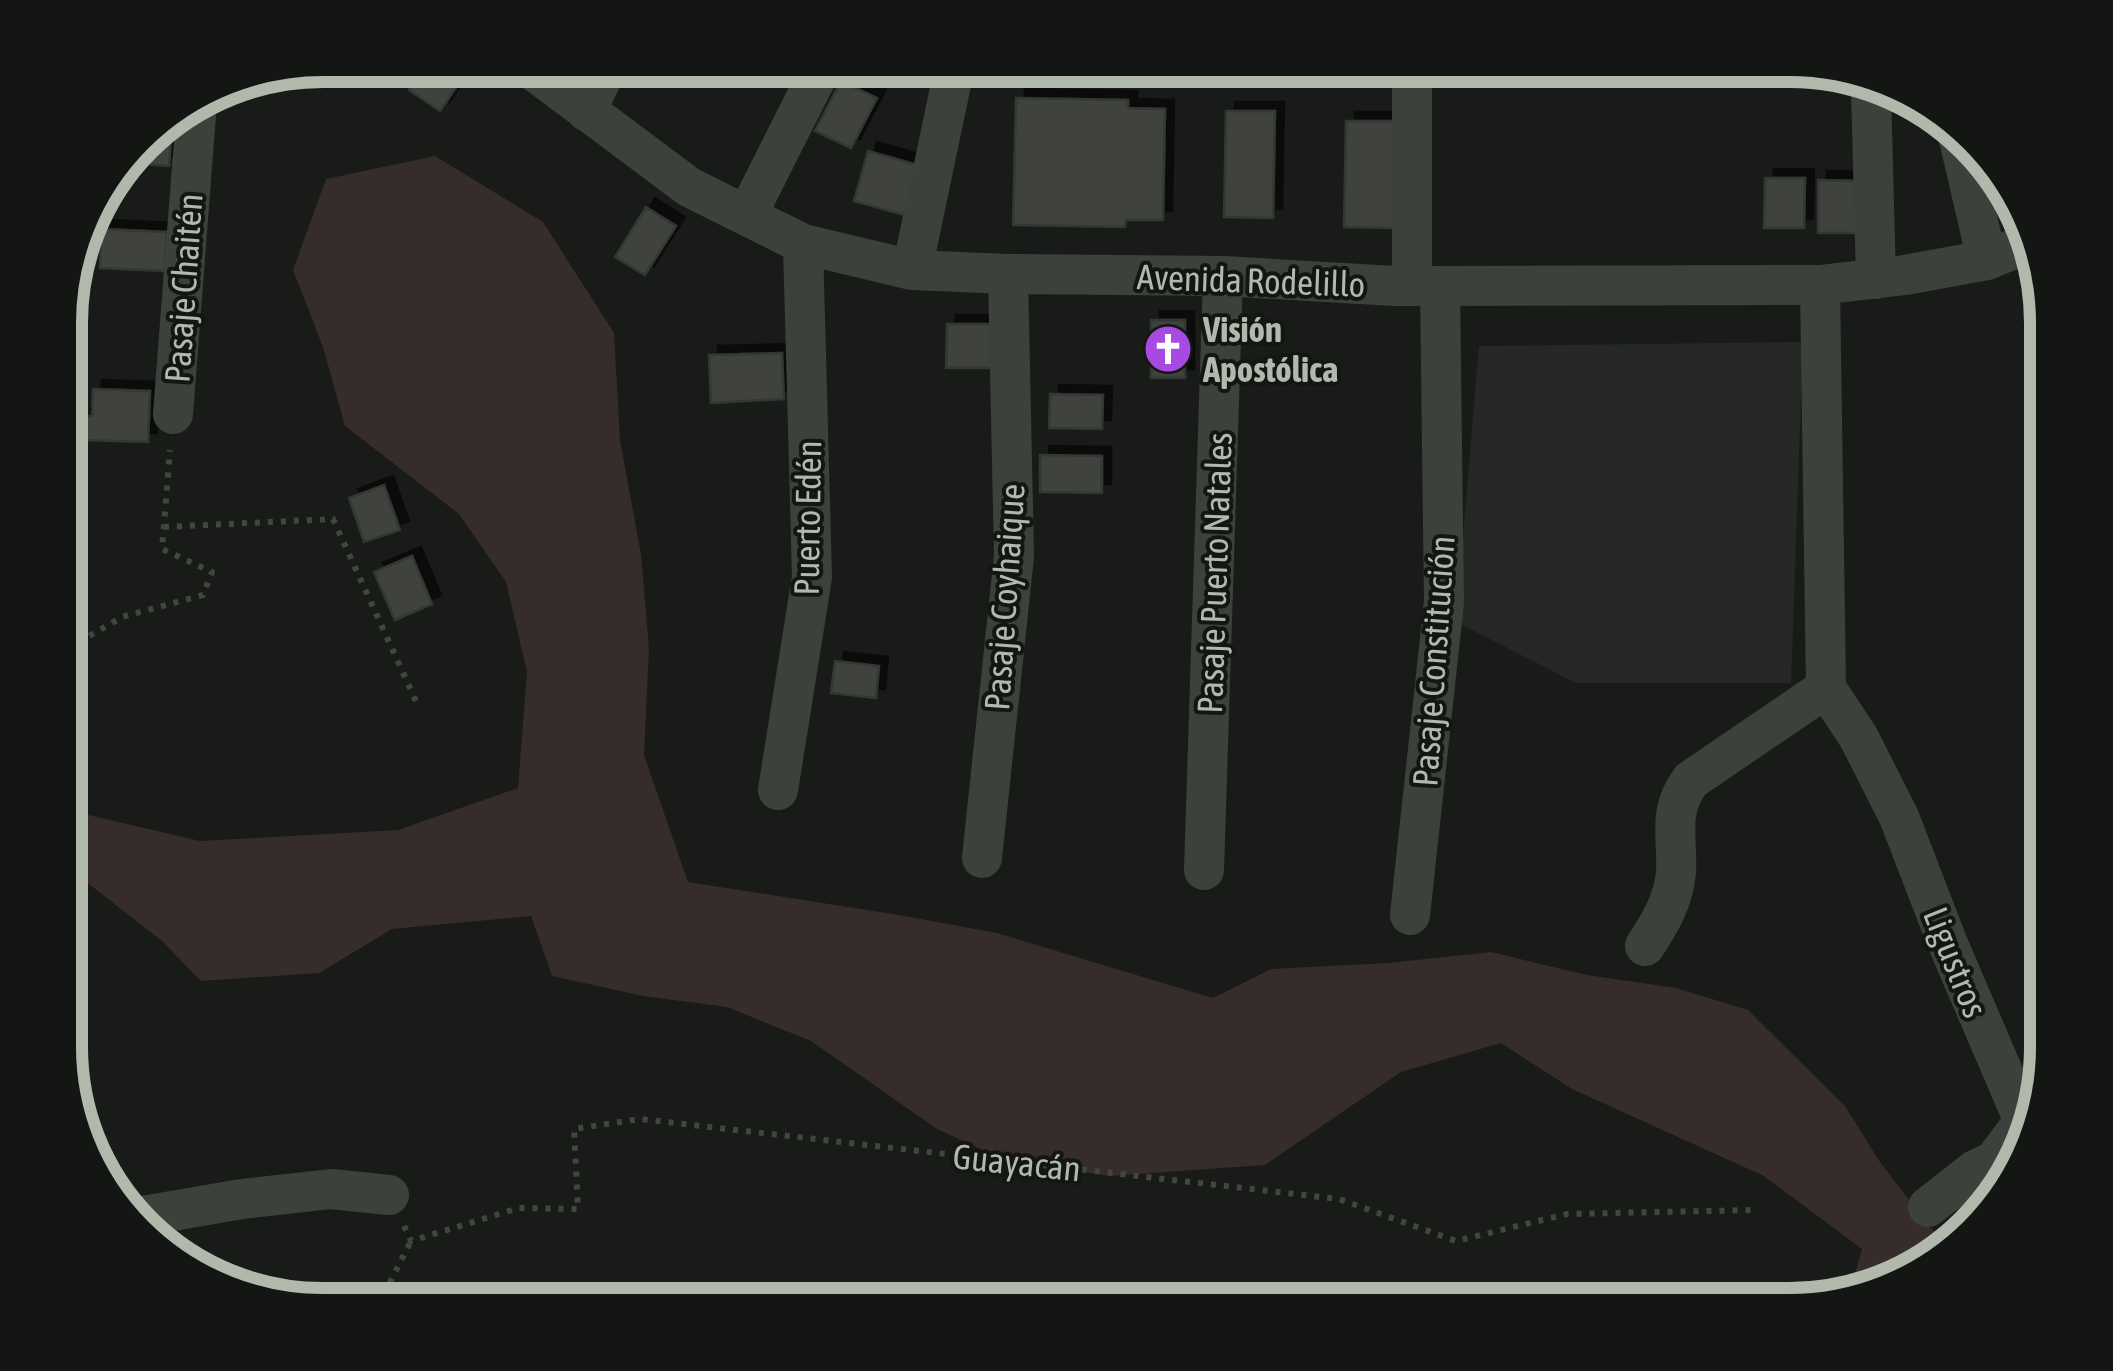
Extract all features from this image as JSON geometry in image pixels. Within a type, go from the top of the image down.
[{"type":"street","name":"Avenida Rodelillo","points":[[549,83],[690,187],[803,244],[912,270],[1223,276],[1426,286],[1820,284],[1876,279],[1987,260],[2018,246]]},
{"type":"street","points":[[586,111],[599,83]]},
{"type":"street","points":[[747,215],[813,83]]},
{"type":"street","points":[[912,270],[951,83]]},
{"type":"street","name":"Pasaje Constitución","points":[[1410,915],[1444,602],[1412,83]]},
{"type":"street","points":[[1872,97],[1876,279]]},
{"type":"street","name":"Pasaje Chaitén","points":[[173,414],[196,120]]},
{"type":"street","points":[[1963,156],[1987,260]]},
{"type":"street","name":"Puerto Edén","points":[[778,790],[812,577],[803,244]]},
{"type":"street","name":"Pasaje Coyhaique","points":[[982,858],[1014,556],[1008,274]]},
{"type":"street","name":"Pasaje Puerto Natales","points":[[1204,870],[1223,276]]},
{"type":"street","points":[[1645,946],[1669,907],[1676,874],[1675,815],[1681,794],[1691,780],[1826,688],[1820,284]]},
{"type":"street","name":"Ligustros","points":[[1826,688],[1859,738],[1899,817],[1948,944],[2022,1110]]},
{"type":"street","name":"Ligustros","points":[[1928,1207],[1975,1170],[1994,1161],[2013,1136]]},
{"type":"street","points":[[150,1215],[331,1189],[389,1195]]},
{"type":"path","points":[[83,640],[122,617],[203,595],[212,572],[162,549],[173,414]]},
{"type":"path","points":[[164,526],[333,520],[419,708]]},
{"type":"path","name":"Guayacán","points":[[412,1241],[519,1208],[578,1209],[574,1129],[640,1120],[1338,1199],[1456,1241],[1567,1214],[1754,1210]]},
{"type":"path","points":[[387,1288],[412,1241],[389,1195]]},
{"type":"shaded area","points":[[435,156],[543,222],[614,333],[620,440],[641,554],[649,649],[644,755],[688,882],[997,933],[1213,998],[1271,969],[1389,963],[1491,952],[1587,975],[1676,988],[1748,1010],[1845,1106],[1880,1162],[1939,1236],[1896,1264],[1853,1279],[1862,1249],[1764,1176],[1572,1089],[1501,1043],[1401,1072],[1265,1165],[1109,1176],[1004,1160],[937,1129],[811,1041],[727,1007],[643,996],[552,976],[531,916],[392,929],[319,973],[201,981],[162,941],[83,879],[83,814],[200,841],[398,830],[518,788],[527,672],[506,582],[459,514],[345,426],[323,347],[293,270],[326,179]]},
{"type":"shaded area","points":[[1803,342],[1791,683],[1576,683],[1456,622],[1479,346]]},
{"type":"building","points":[[414,83],[459,83],[440,111],[409,90]]},
{"type":"building","points":[[840,83],[877,98],[851,148],[815,131]]},
{"type":"building","points":[[1016,98],[1128,100],[1128,108],[1165,109],[1163,220],[1126,220],[1125,227],[1013,225]]},
{"type":"building","points":[[1226,111],[1275,111],[1273,218],[1224,217]]},
{"type":"building","points":[[1346,121],[1395,121],[1393,228],[1344,227]]},
{"type":"building","points":[[171,137],[169,166],[143,164]]},
{"type":"building","points":[[868,151],[918,165],[904,215],[854,201]]},
{"type":"building","points":[[1765,178],[1805,178],[1804,228],[1764,228]]},
{"type":"building","points":[[1818,180],[1863,181],[1863,233],[1818,233]]},
{"type":"building","points":[[646,207],[676,226],[645,275],[615,257]]},
{"type":"building","points":[[102,229],[167,232],[165,271],[100,268]]},
{"type":"building","name":"Visión Apostólica","points":[[1151,320],[1185,320],[1185,378],[1151,378]]},
{"type":"building","points":[[947,324],[994,324],[993,368],[946,368]]},
{"type":"building","points":[[782,353],[784,399],[711,403],[709,355]]},
{"type":"building","points":[[93,389],[150,391],[148,442],[83,440],[83,416],[92,416]]},
{"type":"building","points":[[1050,394],[1103,395],[1102,429],[1049,428]]},
{"type":"building","points":[[1040,455],[1102,456],[1102,493],[1040,492]]},
{"type":"building","points":[[384,485],[400,530],[364,542],[349,498]]},
{"type":"building","points":[[412,556],[432,604],[395,620],[374,572]]},
{"type":"building","points":[[835,661],[879,666],[876,698],[831,693]]},
{"type":"place","name":"Visión Apostólica","points":[[1168,349]]}]
